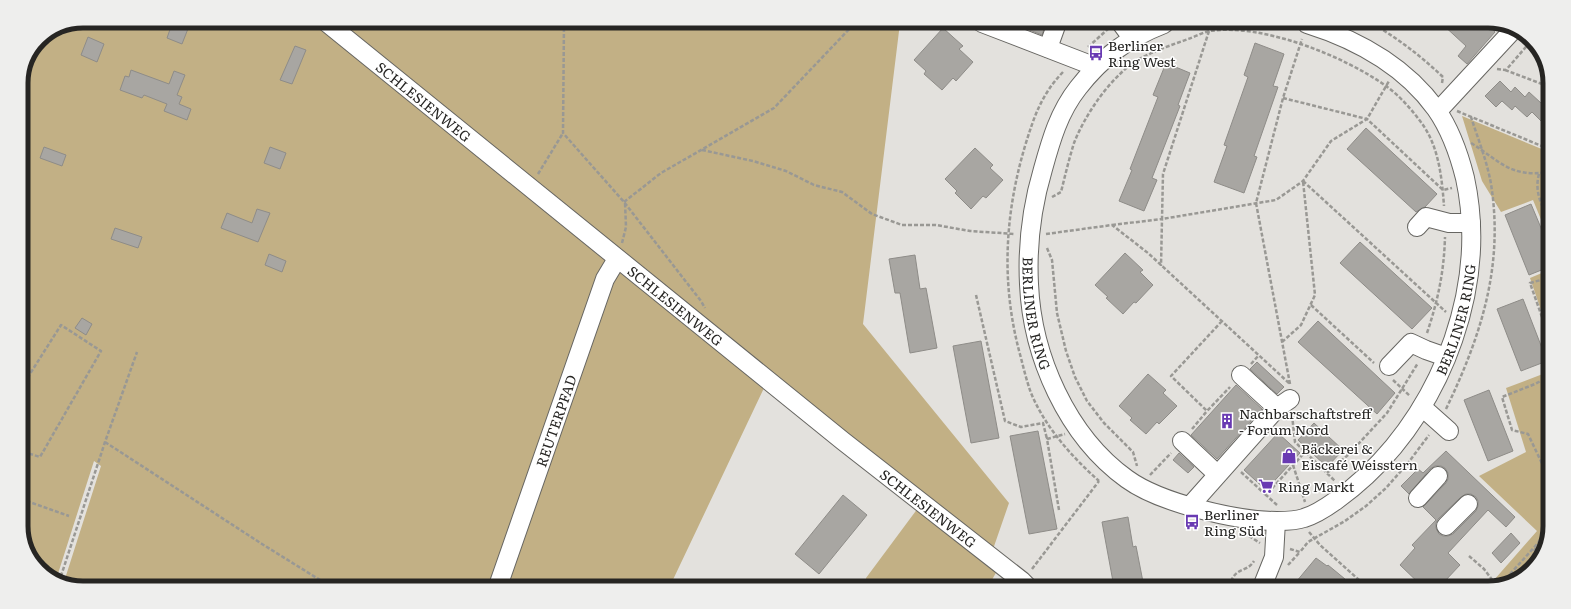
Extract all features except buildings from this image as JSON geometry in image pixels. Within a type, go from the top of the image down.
[{"type":"street","name":"SCHLESIENWEG","points":[[333,28],[843,441],[1021,581]]},
{"type":"street","points":[[1009,28],[1048,48],[1096,67]]},
{"type":"street","points":[[1048,48],[1055,28]]},
{"type":"street","points":[[1120,28],[1132,38]]},
{"type":"street","name":"BERLINER RING","points":[[1155,28],[1132,38],[1096,67],[1076,90],[1062,113],[1053,136],[1038,187],[1041,236],[1029,285],[1037,336],[1051,381],[1079,431],[1112,467],[1139,488],[1210,512],[1276,521],[1303,518],[1348,492],[1378,465],[1393,448],[1422,407],[1446,357],[1458,324],[1470,257],[1471,222],[1466,186],[1461,162],[1451,137],[1446,111],[1397,67],[1378,54],[1352,41],[1318,28]]},
{"type":"street","points":[[1446,111],[1510,33]]},
{"type":"street","points":[[1417,227],[1426,217],[1449,224],[1471,222]]},
{"type":"street","name":"REUTERPFAD","points":[[500,581],[605,279],[617,259]]},
{"type":"street","points":[[1385,369],[1411,343],[1446,357]]},
{"type":"street","points":[[1190,506],[1223,468],[1284,403],[1241,375]]},
{"type":"street","points":[[1422,407],[1449,431]]},
{"type":"street","points":[[1182,441],[1223,468]]},
{"type":"street","points":[[1418,498],[1438,476]]},
{"type":"street","points":[[1446,526],[1468,504]]},
{"type":"street","points":[[1265,581],[1274,557],[1276,521]]},
{"type":"path","points":[[530,188],[563,133],[564,28]]},
{"type":"path","points":[[624,202],[661,173],[774,108],[851,28]]},
{"type":"path","points":[[1087,48],[1101,34],[1111,28]]},
{"type":"path","points":[[1112,226],[1148,253],[1290,385],[1256,203],[1283,98],[1306,28]]},
{"type":"path","points":[[1379,28],[1412,49],[1448,82]]},
{"type":"path","points":[[1048,200],[1061,192],[1075,142],[1091,110],[1122,72],[1146,55],[1210,31],[1236,30],[1258,32],[1301,45],[1336,58],[1386,86],[1406,105],[1424,126],[1436,151],[1444,200]]},
{"type":"path","points":[[1161,266],[1163,174],[1210,31]]},
{"type":"path","points":[[1528,45],[1504,70],[1543,84]]},
{"type":"path","points":[[1041,236],[1162,219],[1276,200],[1303,181],[1331,141],[1367,119],[1397,67]]},
{"type":"path","points":[[1283,98],[1367,119],[1443,190]]},
{"type":"path","points":[[1446,111],[1543,147]]},
{"type":"path","points":[[563,133],[624,202],[701,301],[708,313]]},
{"type":"path","points":[[1451,137],[1467,140],[1498,162],[1510,168],[1527,174],[1543,173]]},
{"type":"path","points":[[702,150],[753,160],[786,171],[814,185],[842,192],[872,214],[902,225],[936,225],[970,231],[1008,234]]},
{"type":"path","points":[[1539,174],[1537,183],[1538,196],[1543,208]]},
{"type":"path","points":[[1282,342],[1301,325],[1315,295],[1303,181]]},
{"type":"path","points":[[1303,181],[1458,324]]},
{"type":"path","points":[[1443,190],[1466,186]]},
{"type":"path","points":[[617,259],[626,227],[624,202]]},
{"type":"path","points":[[1041,236],[1047,227]]},
{"type":"path","points":[[1046,245],[1046,250],[1052,260],[1057,313],[1066,351],[1075,377],[1087,401],[1104,423],[1132,452],[1136,466]]},
{"type":"path","points":[[1543,279],[1530,282],[1543,320]]},
{"type":"path","points":[[976,294],[1005,421],[1021,428],[1043,423],[1047,438],[1059,510]]},
{"type":"path","points":[[1311,305],[1385,369],[1422,407]]},
{"type":"path","points":[[1208,411],[1171,376],[1222,321]]},
{"type":"path","points":[[28,377],[61,325],[101,351],[40,457],[28,453]]},
{"type":"path","points":[[61,576],[105,442],[137,352]]},
{"type":"path","points":[[1139,488],[1259,355]]},
{"type":"path","points":[[1543,380],[1502,396],[1512,430],[1528,434],[1543,466]]},
{"type":"path","points":[[1284,403],[1295,442],[1348,492]]},
{"type":"path","points":[[1047,438],[1079,431]]},
{"type":"path","points":[[105,442],[322,581]]},
{"type":"path","points":[[1266,495],[1305,452]]},
{"type":"path","points":[[1293,465],[1303,518],[1309,531],[1320,545],[1360,581]]},
{"type":"path","points":[[1027,581],[1112,467]]},
{"type":"path","points":[[1223,468],[1303,518]]},
{"type":"path","points":[[28,502],[68,516]]},
{"type":"path","points":[[1246,533],[1265,547]]},
{"type":"path","points":[[1531,561],[1535,548],[1542,538]]},
{"type":"path","points":[[1507,577],[1539,542]]},
{"type":"path","points":[[1286,568],[1300,552]]},
{"type":"path","points":[[1469,556],[1484,570],[1493,581]]},
{"type":"path","points":[[1232,581],[1234,575],[1252,564],[1255,559]]},
{"type":"shaded area","points":[[83,28],[326,28],[608,258],[495,581],[76,581],[65,578],[101,466],[94,461],[58,574],[44,565],[35,553],[28,529],[28,83],[32,62],[37,53],[44,44],[62,32]]},
{"type":"shaded area","points":[[340,28],[899,28],[863,324],[1009,503],[991,555]]},
{"type":"shaded area","points":[[1462,116],[1543,150],[1543,224],[1533,200],[1501,212],[1482,181]]},
{"type":"shaded area","points":[[622,272],[765,386],[672,581],[505,581],[610,280]]},
{"type":"shaded area","points":[[1543,273],[1543,316],[1530,278]]},
{"type":"shaded area","points":[[1543,374],[1543,526],[1542,536],[1536,553],[1527,565],[1515,574],[1493,581],[1537,531],[1479,476],[1526,452],[1506,388]]},
{"type":"shaded area","points":[[918,508],[998,569],[991,581],[866,581],[866,578]]},
{"type":"place","name":"Berliner Ring West","points":[[1096,53]]},
{"type":"place","name":"Nachbarschaftstreff - Forum Nord","points":[[1227,421]]},
{"type":"place","name":"Bäckerei & Eiscafé Weisstern","points":[[1289,456]]},
{"type":"place","name":"Ring Markt","points":[[1266,486]]},
{"type":"place","name":"Berliner Ring Süd","points":[[1192,522]]}]
